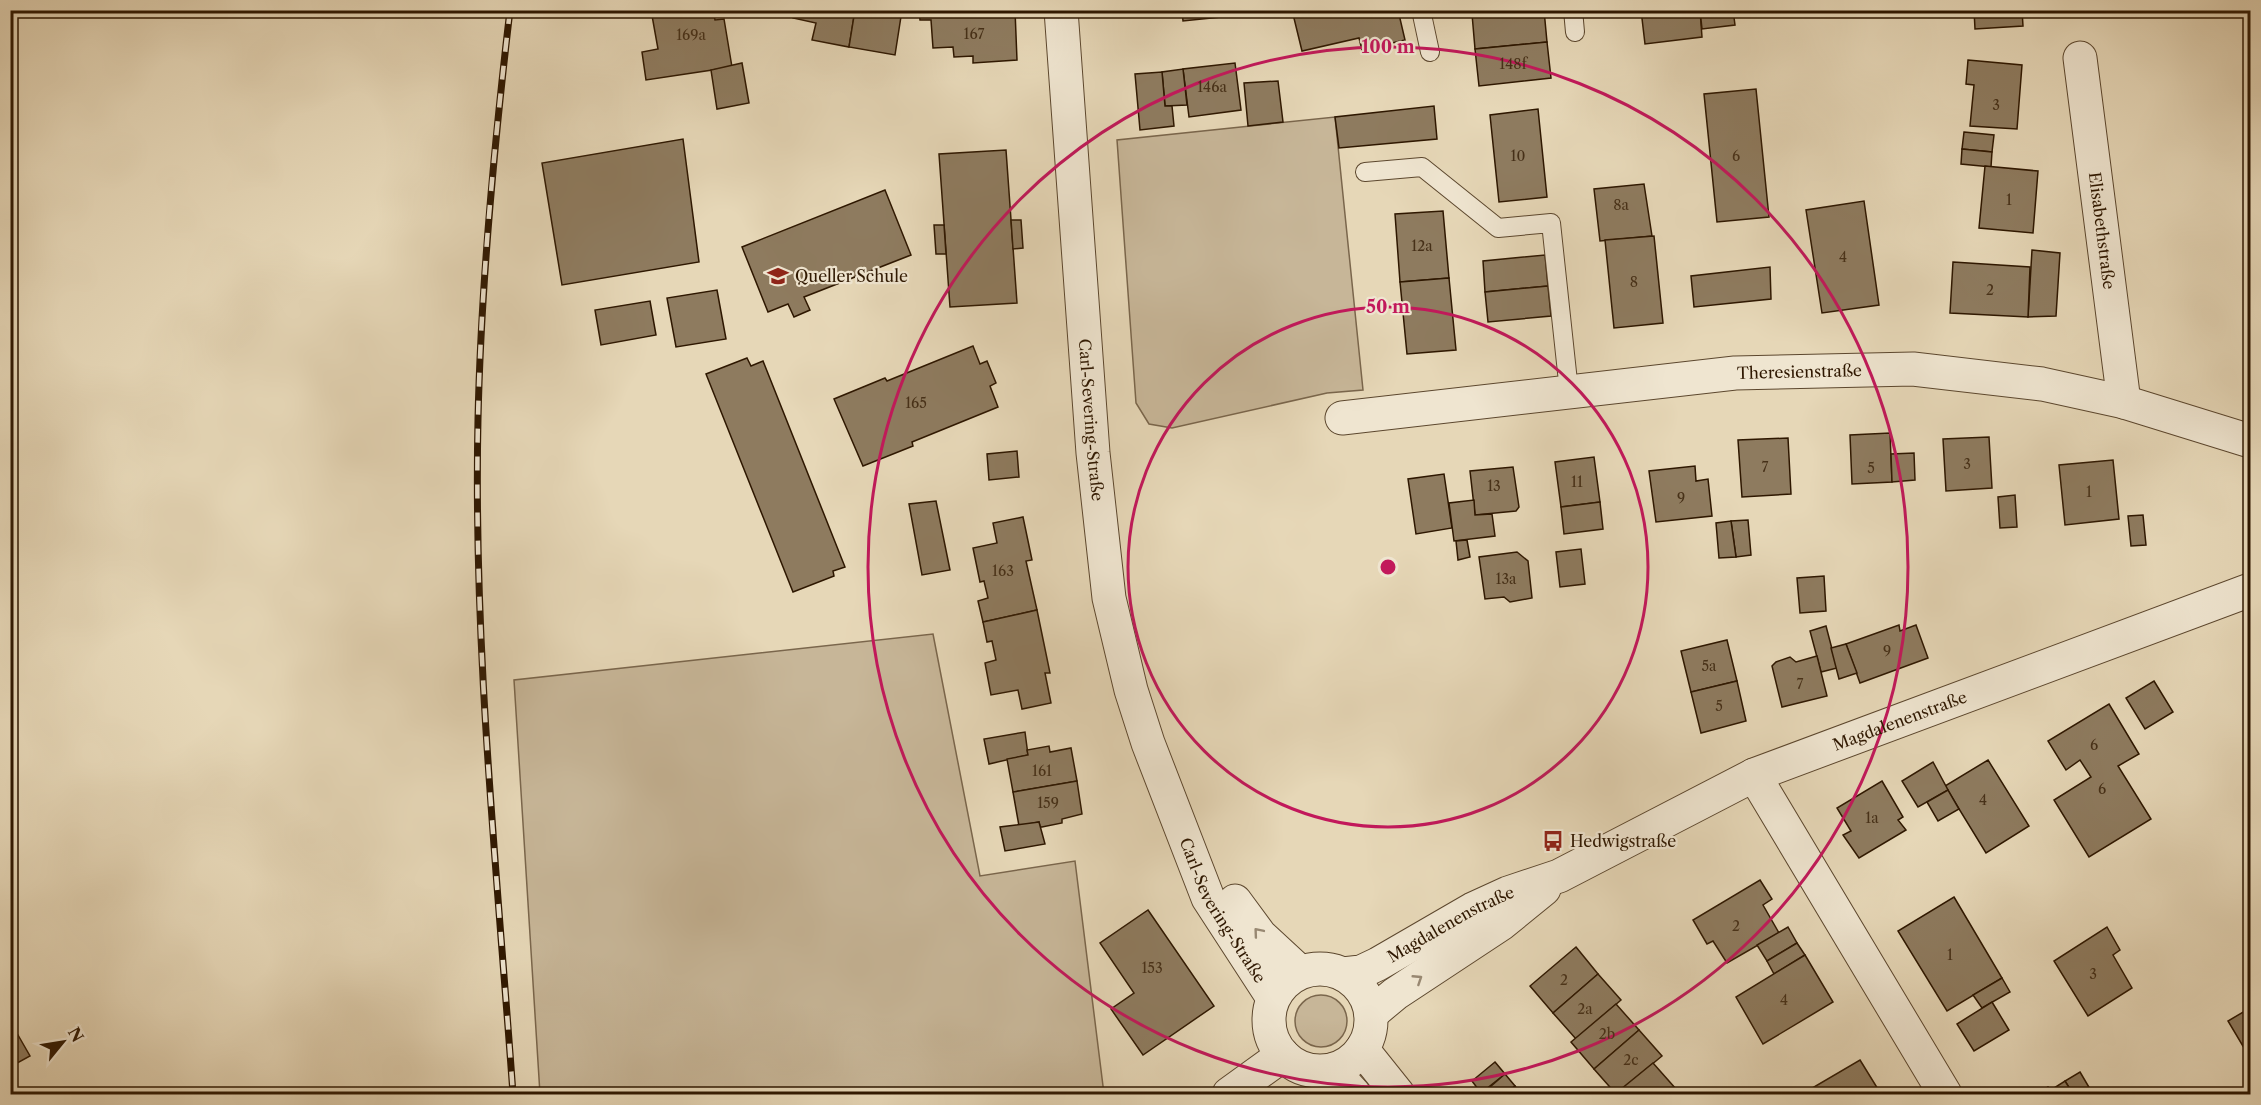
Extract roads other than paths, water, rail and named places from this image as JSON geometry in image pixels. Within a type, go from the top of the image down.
[{"type":"street","name":"Carl-Severing-Straße","points":[[1061,10],[1093,453],[1109,598],[1131,690],[1208,898],[1274,998]]},
{"type":"street","name":"Elisabethstraße","points":[[2080,58],[2124,402]]},
{"type":"street","name":"Theresienstraße","points":[[1342,418],[1734,373],[1913,369],[2042,384],[2124,402],[2250,441]]},
{"type":"street","name":"Magdalenenstraße","points":[[1343,974],[1361,972],[1378,964],[1473,909],[1508,893],[1559,876],[1754,775],[2250,590]]},
{"type":"street","points":[[1754,775],[1946,1095]]},
{"type":"street","name":"Carl-Severing-Straße","points":[[1178,818],[1260,935],[1300,972]]},
{"type":"street","name":"Magdalenenstraße","points":[[1371,1014],[1395,994],[1501,924],[1559,876]]},
{"type":"street","points":[[1322,969],[1343,974],[1356,984],[1366,998],[1371,1014],[1368,1038],[1362,1049],[1344,1065],[1332,1070],[1314,1071],[1297,1065],[1283,1055],[1274,1042],[1269,1028],[1269,1013],[1274,998],[1284,983],[1300,972],[1322,969]]},
{"type":"street","points":[[1362,1049],[1398,1095]]},
{"type":"street","points":[[1229,1095],[1283,1055]]},
{"type":"street","points":[[1332,1070],[1354,1095]]},
{"type":"lane","points":[[1421,10],[1430,52]]},
{"type":"lane","points":[[1573,10],[1575,32]]},
{"type":"lane","points":[[1365,172],[1422,167],[1498,228],[1551,223],[1569,391]]},
{"type":"railway","points":[[510,10],[485,265],[478,419],[477,503],[488,757],[513,1094]]},
{"type":"place","name":"Queller Schule","points":[[778,276]]},
{"type":"place","name":"Hedwigstraße","points":[[1553,841]]}]
